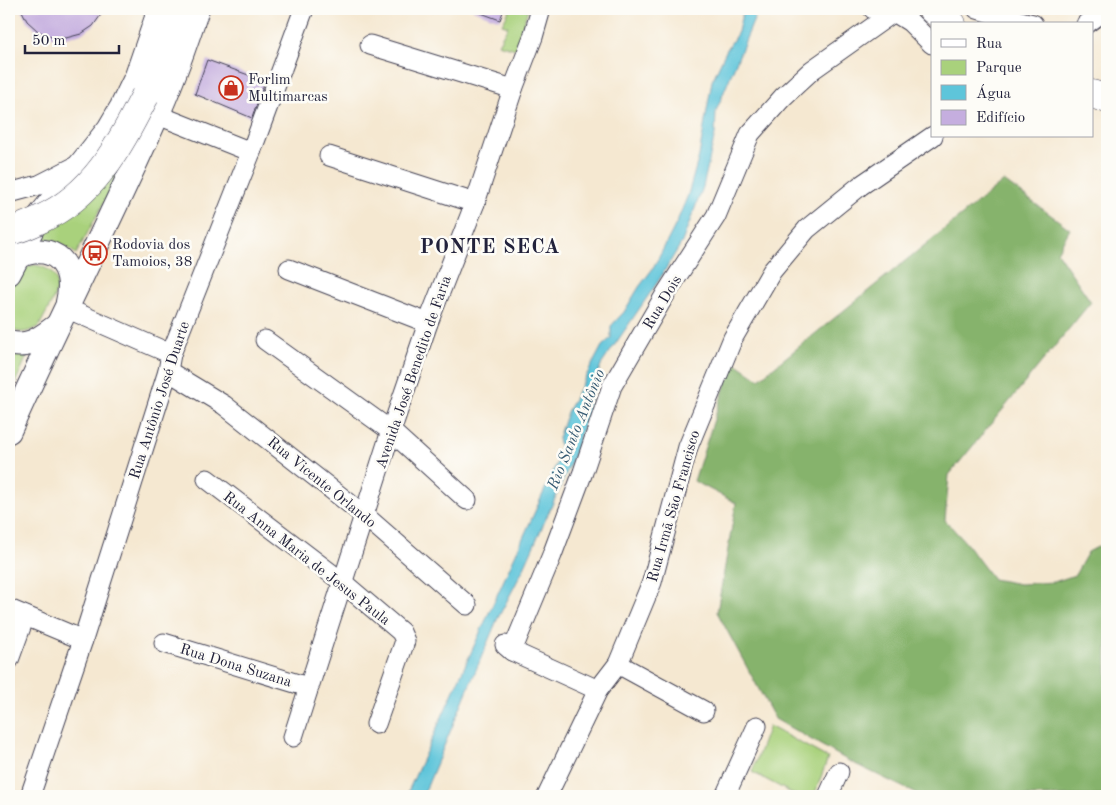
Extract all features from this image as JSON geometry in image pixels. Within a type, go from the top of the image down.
[{"type":"highway","points":[[12,253],[32,224],[80,195],[105,167],[128,128],[151,105],[160,63],[178,9]]},
{"type":"highway","points":[[932,9],[949,22]]},
{"type":"highway","points":[[1094,95],[1107,100]]},
{"type":"main road","points":[[12,253],[109,129],[137,76],[160,9]]},
{"type":"main road","points":[[9,431],[42,357],[62,319],[151,105],[197,9]]},
{"type":"main road","points":[[9,343],[30,344],[42,338],[62,319],[70,292],[69,274],[59,259],[52,253],[36,251],[12,253]]},
{"type":"street","name":"Rua Antônio José Duarte","points":[[30,796],[83,640],[170,362],[304,9]]},
{"type":"street","name":"Avenida José Benedito de Faria","points":[[293,737],[341,581],[391,431],[428,323],[475,203],[513,89],[534,38],[541,9]]},
{"type":"street","points":[[873,9],[894,12],[910,22],[931,43]]},
{"type":"street","points":[[977,9],[1029,22]]},
{"type":"street","points":[[1089,22],[1107,9]]},
{"type":"street","name":"Rua Dois","points":[[598,690],[509,648],[555,546],[583,472],[612,386],[666,294],[716,216],[750,134],[812,70],[894,12]]},
{"type":"street","points":[[370,45],[513,89]]},
{"type":"street","points":[[151,105],[251,152]]},
{"type":"street","name":"Rua Irmã São Francisco","points":[[547,796],[598,690],[618,664],[652,582],[688,447],[733,338],[772,271],[808,229],[860,186],[931,137]]},
{"type":"street","points":[[329,156],[475,203]]},
{"type":"street","points":[[9,193],[39,185],[83,162]]},
{"type":"street","points":[[289,269],[428,323]]},
{"type":"street","name":"Rua Vicente Orlando","points":[[62,319],[75,312],[170,362],[364,515],[467,605]]},
{"type":"street","points":[[266,340],[391,431],[467,500]]},
{"type":"street","name":"Rua Anna Maria de Jesus Paula","points":[[208,479],[341,581],[401,632],[405,641],[376,724]]},
{"type":"street","points":[[9,660],[17,612],[83,640]]},
{"type":"street","name":"Rua Dona Suzana","points":[[164,644],[308,687]]},
{"type":"street","points":[[618,664],[704,710]]},
{"type":"street","points":[[725,796],[757,726]]},
{"type":"street","points":[[828,796],[838,772]]},
{"type":"green space","points":[[510,9],[528,9],[516,49],[498,44],[508,26],[502,24]]},
{"type":"green space","points":[[132,151],[76,254],[59,243],[40,238],[44,228]]},
{"type":"green space","points":[[1004,181],[1070,229],[1057,252],[1091,302],[949,475],[945,520],[966,543],[993,579],[1020,584],[1054,582],[1075,575],[1088,552],[1107,542],[1107,796],[950,796],[945,794],[940,796],[921,796],[847,760],[775,719],[717,612],[736,503],[694,481],[733,361],[759,379]]},
{"type":"green space","points":[[33,265],[43,267],[51,272],[57,286],[53,300],[39,327],[27,332],[20,332],[9,326],[11,291],[18,275]]},
{"type":"green space","points":[[9,356],[27,356],[9,397]]},
{"type":"green space","points":[[769,726],[828,758],[814,796],[797,796],[752,772]]},
{"type":"water","name":"Rio Santo Antônio","points":[[743,9],[754,9],[755,17],[716,111],[715,134],[703,187],[682,242],[659,280],[601,365],[573,458],[523,570],[497,620],[423,796],[406,796],[561,454],[558,438],[567,412],[602,346],[611,338],[611,326],[624,312],[654,267],[676,224],[688,195],[699,156],[712,81],[726,51],[738,32]]},
{"type":"building","points":[[21,9],[105,9],[93,26],[81,34],[66,38],[51,37],[38,31],[27,21]]},
{"type":"building","points":[[473,9],[504,9],[500,20]]},
{"type":"building","name":"Forlim Multimarcas","points":[[207,60],[265,81],[252,118],[195,94]]},
{"type":"place","name":"Forlim Multimarcas","points":[[231,88]]},
{"type":"place","name":"Rodovia dos Tamoios, 38","points":[[95,253]]},
{"type":"district","name":"PONTE SECA","points":[[490,246]]}]
